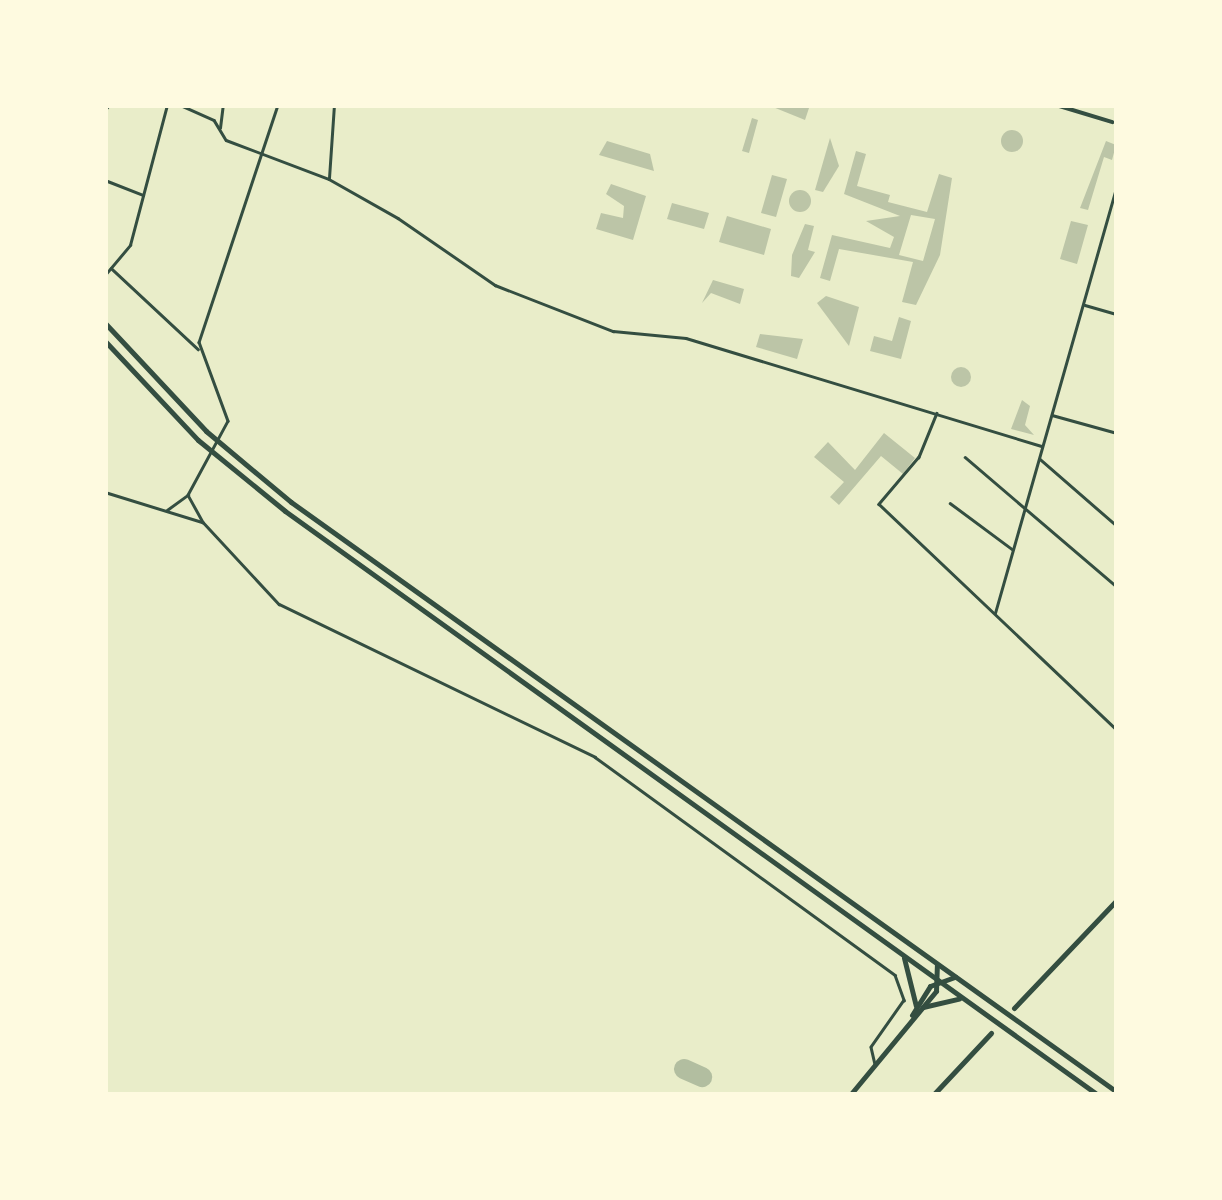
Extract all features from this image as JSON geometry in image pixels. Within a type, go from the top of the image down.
[{"type":"main road","points":[[105,323],[231,454],[1117,1092]]},
{"type":"main road","points":[[105,340],[223,462],[1098,1095]]},
{"type":"main road","points":[[1014,1008],[1117,900]]},
{"type":"main road","points":[[898,952],[915,976],[920,1006]]},
{"type":"main road","points":[[937,965],[939,982]]},
{"type":"main road","points":[[850,1095],[939,982],[955,977]]},
{"type":"main road","points":[[920,1006],[962,1000]]},
{"type":"main road","points":[[933,1095],[992,1033]]},
{"type":"street","points":[[105,110],[109,105]]},
{"type":"street","points":[[105,275],[130,244],[167,105]]},
{"type":"street","points":[[180,105],[220,129],[226,140],[329,179],[495,286],[577,318],[686,338],[1042,446]]},
{"type":"street","points":[[220,129],[222,105]]},
{"type":"street","points":[[198,349],[278,105]]},
{"type":"street","points":[[329,179],[334,105]]},
{"type":"street","points":[[1056,105],[1112,122]]},
{"type":"street","points":[[1112,122],[1117,114]]},
{"type":"street","points":[[1112,122],[1117,134]]},
{"type":"street","points":[[105,180],[144,196]]},
{"type":"street","points":[[995,613],[1117,184]]},
{"type":"street","points":[[110,267],[198,349],[228,421],[188,494],[166,510]]},
{"type":"street","points":[[1082,304],[1117,314]]},
{"type":"street","points":[[936,414],[920,457],[878,504],[1117,730]]},
{"type":"street","points":[[1051,414],[1117,433]]},
{"type":"street","points":[[966,457],[1026,503],[1117,587]]},
{"type":"street","points":[[1039,459],[1117,526]]},
{"type":"street","points":[[105,492],[203,522]]},
{"type":"street","points":[[188,494],[203,522],[280,604],[595,757],[892,972],[904,1000],[871,1047],[875,1064]]},
{"type":"street","points":[[950,503],[1013,550]]},
{"type":"building","points":[[768,105],[798,105],[809,108],[805,120]]},
{"type":"building","points":[[752,118],[758,120],[749,153],[742,151]]},
{"type":"building","points":[[1012,130],[1020,133],[1020,149],[1012,152],[1004,149],[1001,141],[1004,133]]},
{"type":"building","points":[[830,138],[839,166],[823,192],[815,190]]},
{"type":"building","points":[[607,141],[650,154],[654,171],[599,155]]},
{"type":"building","points":[[1106,141],[1116,145],[1112,160],[1104,157],[1088,210],[1080,208]]},
{"type":"building","points":[[856,151],[866,154],[857,186],[890,195],[888,202],[927,212],[939,174],[952,178],[940,255],[916,305],[902,302],[913,262],[839,249],[830,281],[820,278],[832,235],[890,248],[894,237],[866,221],[900,216],[844,194]],"holes":[[[911,215],[935,219],[923,261],[899,255]]]},
{"type":"building","points":[[772,175],[787,179],[776,217],[761,213]]},
{"type":"building","points":[[611,184],[646,196],[633,240],[596,229],[601,213],[623,218],[624,206],[606,194]]},
{"type":"building","points":[[800,190],[808,193],[808,209],[800,212],[792,209],[789,201],[792,193]]},
{"type":"building","points":[[672,203],[709,213],[704,229],[667,219]]},
{"type":"building","points":[[727,216],[771,229],[764,255],[719,242]]},
{"type":"building","points":[[1071,221],[1088,225],[1077,264],[1060,259]]},
{"type":"building","points":[[805,224],[814,226],[808,250],[815,252],[799,278],[791,276],[792,255]]},
{"type":"building","points":[[713,280],[744,289],[740,304],[711,293],[702,303]]},
{"type":"building","points":[[826,296],[859,307],[849,346],[817,303]]},
{"type":"building","points":[[899,317],[911,321],[901,359],[870,351],[874,336],[892,341]]},
{"type":"building","points":[[760,334],[803,339],[797,359],[756,347]]},
{"type":"building","points":[[957,367],[965,367],[971,377],[965,387],[957,387],[951,381],[951,373]]},
{"type":"building","points":[[1022,400],[1030,406],[1025,425],[1034,435],[1011,429]]},
{"type":"building","points":[[884,433],[915,458],[903,474],[881,456],[839,505],[830,497],[844,482],[814,457],[828,442],[855,470]]},
{"type":"taxiway","points":[[684,1069],[702,1077]]}]
